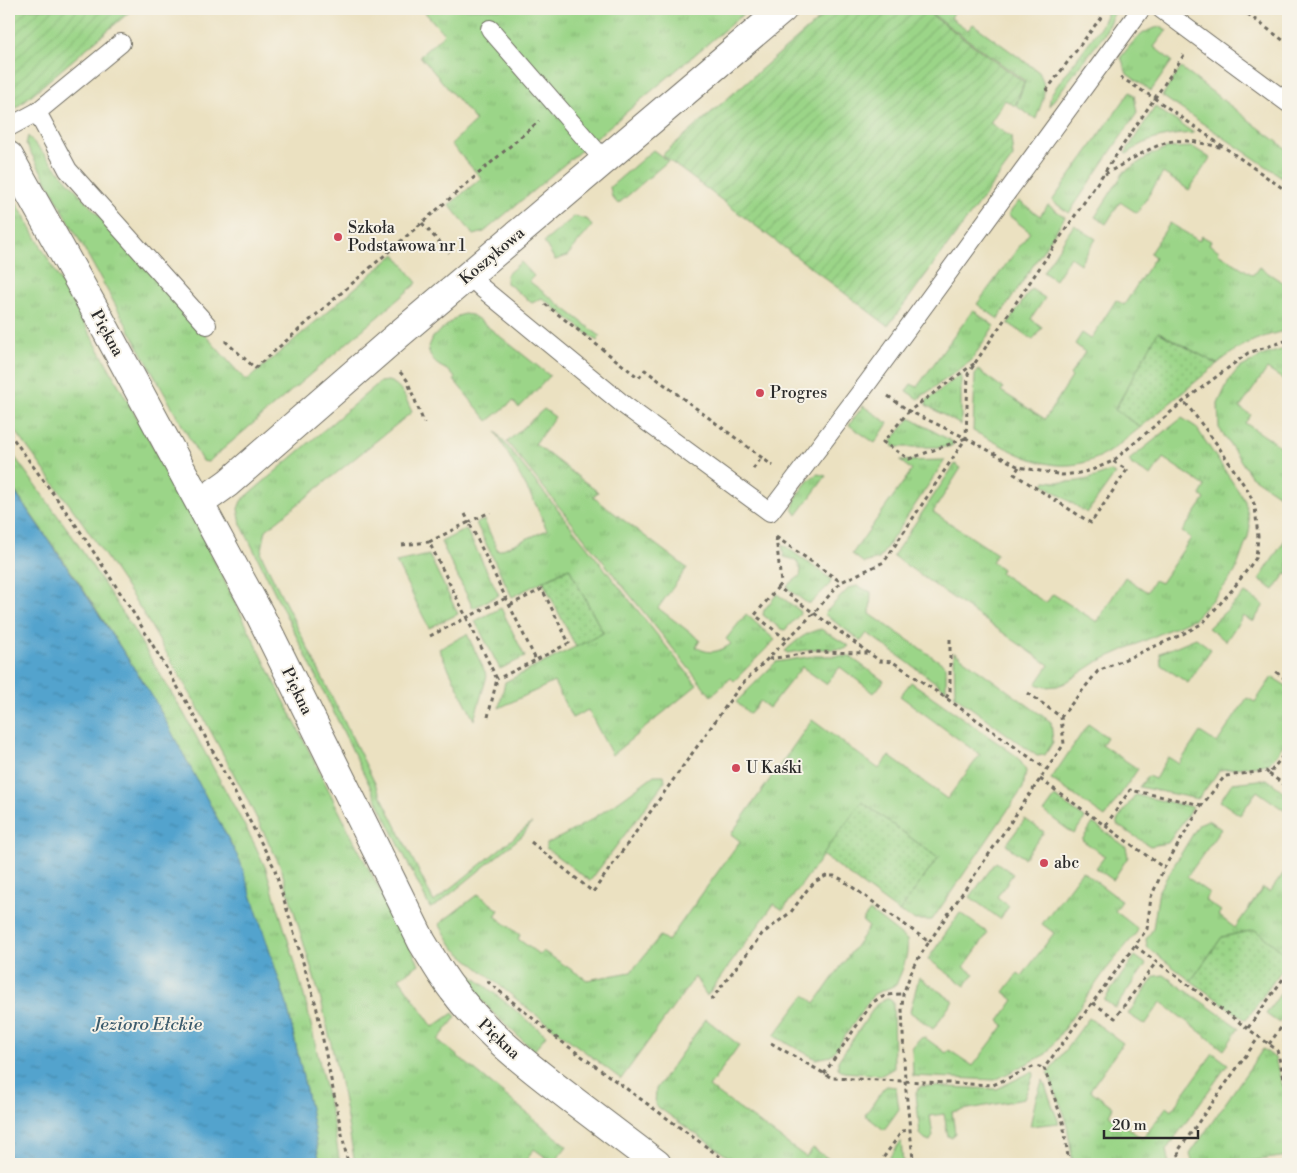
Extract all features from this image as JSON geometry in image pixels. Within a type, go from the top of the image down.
[{"type":"street","name":"Koszykowa","points":[[200,503],[228,483],[782,9]]},
{"type":"street","name":"Piękna","points":[[9,156],[260,615],[422,942],[452,990],[483,1025],[509,1050],[658,1164]]},
{"type":"lane","points":[[469,276],[624,405],[770,512],[1141,9]]},
{"type":"lane","points":[[1161,9],[1288,103]]},
{"type":"lane","points":[[490,29],[604,160]]},
{"type":"lane","points":[[9,127],[37,112],[121,43]]},
{"type":"lane","points":[[37,112],[68,170],[207,325]]},
{"type":"path","points":[[1046,91],[1102,16],[1102,9]]},
{"type":"path","points":[[1241,9],[1288,44]]},
{"type":"path","points":[[531,842],[593,892],[741,685],[813,614],[841,582],[884,562],[966,438],[968,374],[1198,36]]},
{"type":"path","points":[[1100,65],[1154,98],[1288,192]]},
{"type":"path","points":[[207,325],[255,368],[556,106]]},
{"type":"path","points":[[1104,175],[1168,142],[1197,142],[1225,149]]},
{"type":"path","points":[[422,223],[450,254]]},
{"type":"path","points":[[542,302],[639,378],[645,370],[793,481]]},
{"type":"path","points":[[868,381],[908,410],[966,438],[1019,467],[1062,475],[1092,470],[1113,460],[1184,401],[1248,353],[1288,340]]},
{"type":"path","points":[[966,438],[909,459],[883,442],[908,410],[975,363]]},
{"type":"path","points":[[398,370],[406,380],[424,423]]},
{"type":"path","points":[[913,1159],[905,1081],[902,1009],[903,994],[914,965],[1064,744],[1061,717],[1098,670],[1188,632],[1203,623],[1232,590],[1256,558],[1258,537],[1255,506],[1248,491],[1221,451],[1184,401]]},
{"type":"path","points":[[9,433],[78,528],[136,617],[190,708],[274,867],[316,1005],[348,1164]]},
{"type":"path","points":[[1019,467],[1014,474],[1091,522],[1127,470],[1113,460]]},
{"type":"path","points":[[402,545],[429,542],[490,512]]},
{"type":"path","points":[[465,514],[536,660]]},
{"type":"path","points":[[776,536],[781,583],[755,615],[787,640]]},
{"type":"path","points":[[429,542],[497,679],[488,717]]},
{"type":"path","points":[[778,587],[868,653],[880,661],[893,662],[1046,770]]},
{"type":"path","points":[[497,679],[569,643],[542,589],[510,605]]},
{"type":"path","points":[[430,636],[506,598]]},
{"type":"path","points":[[946,698],[950,691],[950,638]]},
{"type":"path","points":[[768,659],[814,652],[868,653]]},
{"type":"path","points":[[1276,672],[1288,681]]},
{"type":"path","points":[[1028,693],[1061,717]]},
{"type":"path","points":[[1269,774],[1288,749]]},
{"type":"path","points":[[1044,1068],[1147,929],[1151,896],[1164,868],[1202,805],[1225,776],[1266,771],[1288,787]]},
{"type":"path","points":[[1040,779],[1164,868]]},
{"type":"path","points":[[1106,825],[1130,790],[1202,805]]},
{"type":"path","points":[[711,1000],[762,934],[791,912],[807,890],[816,881],[826,876],[834,876],[841,879],[929,942]]},
{"type":"path","points":[[1135,946],[1277,1050],[1285,1082],[1288,1085]]},
{"type":"path","points":[[1093,1003],[1114,1018],[1156,961]]},
{"type":"path","points":[[1248,1028],[1288,972]]},
{"type":"path","points":[[481,977],[565,1045],[730,1164]]},
{"type":"path","points":[[824,1074],[872,1003],[887,994],[903,994]]},
{"type":"path","points":[[1270,1044],[1288,1018]]},
{"type":"path","points":[[1181,1164],[1178,1151],[1259,1037]]},
{"type":"path","points":[[771,1043],[832,1078],[993,1085],[1035,1066],[1044,1068]]},
{"type":"path","points":[[1044,1068],[1063,1122],[1069,1164]]},
{"type":"path","points":[[879,1164],[902,1131],[910,1130]]},
{"type":"path","points":[[1274,1164],[1288,1162]]},
{"type":"green space","points":[[9,9],[133,9],[16,108],[9,96]]},
{"type":"green space","points":[[422,9],[749,9],[484,232],[474,235],[449,205],[481,178],[451,144],[476,121],[420,56],[444,34]]},
{"type":"green space","points":[[831,9],[923,9],[1024,82],[1015,106],[1005,100],[990,123],[1011,137],[1013,157],[888,326],[662,155]]},
{"type":"green space","points":[[925,9],[955,10],[951,18],[968,30],[973,24],[1039,72],[1044,85],[1044,91],[1036,119],[1016,106],[1025,81]]},
{"type":"green space","points":[[1106,9],[1114,9],[1114,12],[1104,35],[1049,106],[1051,94],[1101,26],[1106,15]]},
{"type":"green space","points":[[1161,27],[1167,30],[1154,47],[1172,61],[1151,91],[1127,74],[1121,57],[1133,42],[1143,34],[1154,28]]},
{"type":"green space","points":[[1181,68],[1288,150],[1288,181],[1162,96]]},
{"type":"green space","points":[[1130,92],[1134,95],[1137,113],[1069,213],[1052,201]]},
{"type":"green space","points":[[1155,107],[1194,133],[1151,140],[1127,154],[1125,153]]},
{"type":"green space","points":[[28,136],[246,381],[395,254],[417,283],[208,462],[202,461],[26,144]]},
{"type":"green space","points":[[1193,147],[1210,158],[1189,190],[1163,173],[1137,213],[1120,202],[1106,224],[1095,217],[1124,172],[1152,154],[1169,148]]},
{"type":"green space","points":[[653,150],[668,161],[618,204],[612,197],[610,187]]},
{"type":"green space","points":[[9,189],[194,520],[353,839],[419,964],[399,978],[433,1027],[453,1013],[456,1017],[438,1040],[567,1146],[554,1163],[534,1149],[524,1164],[355,1164],[343,1096],[322,1004],[280,865],[196,704],[142,611],[85,526],[9,422]]},
{"type":"green space","points":[[1019,201],[1040,216],[1048,205],[1065,217],[998,319],[977,304],[1030,232],[1008,215]]},
{"type":"green space","points":[[575,216],[588,220],[592,226],[567,256],[555,260],[544,242]]},
{"type":"green space","points":[[1170,223],[1199,241],[1202,236],[1211,241],[1209,244],[1219,251],[1218,253],[1253,275],[1259,267],[1288,286],[1288,330],[1250,342],[1217,364],[1159,332],[1115,409],[1141,427],[1107,453],[1088,461],[1071,465],[1054,465],[1038,461],[1006,448],[973,431],[975,375],[978,370],[1003,388],[1001,391],[1045,419],[1072,377],[1070,375],[1085,352],[1075,344],[1082,333],[1091,339],[1116,300],[1124,305],[1155,257],[1150,253]]},
{"type":"green space","points":[[1074,225],[1096,239],[1080,264],[1070,257],[1055,280],[1043,272]]},
{"type":"green space","points":[[521,262],[534,276],[529,281],[600,336],[597,341],[542,298],[532,303],[507,283],[506,275]]},
{"type":"green space","points":[[1031,289],[1045,298],[1031,319],[1042,327],[1033,340],[1008,323]]},
{"type":"green space","points":[[973,310],[994,326],[971,361],[918,399],[906,391],[911,384],[917,387]]},
{"type":"green space","points":[[464,314],[472,315],[478,319],[550,376],[519,408],[513,401],[488,421],[454,380],[455,378],[451,373],[434,361],[428,349],[433,337],[458,316]]},
{"type":"green space","points":[[1158,332],[1217,364],[1141,427],[1115,410]]},
{"type":"green space","points":[[1288,348],[1287,382],[1267,369],[1240,408],[1251,415],[1245,423],[1288,451],[1288,501],[1251,476],[1219,428],[1218,404],[1229,380],[1238,369],[1264,355]]},
{"type":"green space","points":[[961,374],[961,425],[926,405],[926,401]]},
{"type":"green space","points":[[388,381],[397,385],[412,412],[266,530],[261,554],[434,902],[532,823],[523,835],[437,905],[430,908],[241,524],[238,509],[241,501],[380,382]]},
{"type":"green space","points":[[863,406],[888,423],[875,443],[849,425]]},
{"type":"green space","points":[[544,409],[555,417],[535,444],[598,492],[593,497],[687,568],[658,608],[700,640],[696,647],[714,652],[731,644],[726,639],[746,614],[775,640],[734,681],[731,678],[711,696],[507,442]]},
{"type":"green space","points":[[910,418],[953,442],[953,445],[949,447],[893,447],[891,441]]},
{"type":"green space","points":[[1182,418],[1196,427],[1245,501],[1250,526],[1248,537],[1235,572],[1195,618],[1097,662],[1065,683],[1045,687],[1036,684],[1049,665],[893,556],[955,464],[961,468],[933,512],[997,554],[992,562],[1002,569],[1000,573],[1046,603],[1053,594],[1097,622],[1125,577],[1147,592],[1154,580],[1161,583],[1191,538],[1182,532],[1205,499],[1200,495],[1205,486],[1163,458],[1151,476],[1132,465],[1129,460]]},
{"type":"green space","points":[[496,432],[697,685],[612,755],[588,710],[572,718],[554,682],[499,708],[505,682],[603,633],[569,568],[512,597],[476,523],[484,520],[498,551],[547,530],[536,505]]},
{"type":"green space","points":[[9,449],[71,534],[128,621],[183,712],[255,845],[266,869],[307,1007],[334,1127],[340,1164],[320,1164],[311,1113],[286,1001],[240,861],[154,699],[78,581],[9,483]]},
{"type":"green space","points":[[945,460],[879,559],[864,563],[852,554],[912,470],[900,461]]},
{"type":"green space","points":[[1110,471],[1115,474],[1087,513],[1043,484],[1046,481],[1071,482],[1087,479]]},
{"type":"green space","points":[[818,474],[826,476],[797,515],[793,509],[798,494]]},
{"type":"green space","points":[[466,529],[499,595],[473,608],[441,542]]},
{"type":"green space","points":[[1288,535],[1288,575],[1285,574],[1274,590],[1259,580]]},
{"type":"green space","points":[[782,544],[831,579],[830,584],[811,603],[807,603],[788,589],[788,585],[800,576],[801,570],[796,560],[784,557]]},
{"type":"green space","points":[[429,555],[458,614],[429,628],[396,562]]},
{"type":"green space","points":[[569,568],[603,633],[576,647],[543,582]]},
{"type":"green space","points":[[857,586],[871,592],[870,614],[946,666],[946,690],[867,633],[861,641],[824,614],[849,588]]},
{"type":"green space","points":[[1245,593],[1264,605],[1253,622],[1243,616],[1226,641],[1208,628]]},
{"type":"green space","points":[[777,594],[799,610],[800,614],[785,630],[763,615],[764,610]]},
{"type":"green space","points":[[501,608],[525,657],[500,669],[475,621]]},
{"type":"green space","points":[[821,629],[849,646],[845,649],[814,649],[787,653],[785,651],[797,640]]},
{"type":"green space","points":[[467,634],[487,676],[474,720],[439,649]]},
{"type":"green space","points":[[1196,638],[1211,649],[1188,683],[1161,665],[1160,653]]},
{"type":"green space","points":[[954,652],[1051,722],[1053,742],[1045,755],[1037,756],[955,696]]},
{"type":"green space","points":[[814,656],[849,656],[884,681],[874,693],[840,667],[826,684],[802,667],[769,708],[760,701],[750,714],[736,702],[776,662]]},
{"type":"green space","points":[[1272,677],[1288,687],[1288,739],[1269,764],[1220,770],[1198,799],[1139,787],[1148,776],[1155,779],[1168,757],[1179,764],[1200,732],[1217,743],[1247,698],[1255,702]]},
{"type":"green space","points":[[911,682],[1018,757],[1026,771],[1023,788],[932,920],[915,920],[899,912],[938,858],[862,802],[783,910],[774,904],[707,996],[695,977],[621,1079],[531,1011],[454,948],[439,924],[478,894],[499,910],[495,916],[520,935],[518,939],[540,955],[543,951],[587,980],[631,972],[660,936],[668,941],[740,841],[731,834],[812,720],[879,769],[889,756],[947,799],[980,755],[900,696]]},
{"type":"green space","points":[[1088,724],[1107,737],[1102,745],[1138,769],[1105,817],[1051,779]]},
{"type":"green space","points":[[654,775],[664,775],[665,781],[590,881],[546,848],[546,844],[589,821]]},
{"type":"green space","points":[[1267,779],[1288,795],[1288,813],[1257,791],[1240,815],[1220,801],[1232,783]]},
{"type":"green space","points":[[1135,795],[1193,807],[1168,843],[1150,846],[1117,825],[1117,821]]},
{"type":"green space","points":[[1055,797],[1085,818],[1074,834],[1044,812]]},
{"type":"green space","points":[[862,802],[938,858],[899,912],[822,855]]},
{"type":"green space","points":[[1025,819],[1044,832],[1024,858],[1006,845]]},
{"type":"green space","points":[[1208,820],[1221,829],[1187,877],[1209,893],[1205,900],[1221,911],[1218,915],[1235,928],[1263,888],[1270,892],[1288,867],[1288,956],[1255,930],[1222,937],[1191,981],[1147,947],[1146,939],[1153,929],[1159,890],[1199,824]]},
{"type":"green space","points":[[1093,823],[1126,847],[1128,857],[1113,880],[1096,868],[1105,856],[1082,840]]},
{"type":"green space","points":[[996,862],[1013,874],[997,897],[1009,906],[1000,919],[970,897]]},
{"type":"green space","points":[[1082,871],[1122,901],[1115,911],[1137,928],[1137,932],[1105,971],[1046,1054],[995,1080],[913,1076],[912,1048],[919,1039],[924,1037],[946,1053],[949,1050],[973,1066],[1004,1025],[999,1021],[1014,1000],[1004,992],[1018,973],[1022,976],[1054,933],[1042,924]]},
{"type":"green space","points":[[870,911],[907,940],[906,958],[896,985],[874,994],[831,1056],[816,1059],[774,1036],[805,995],[815,1003],[869,927],[862,921]]},
{"type":"green space","points":[[960,913],[988,933],[964,967],[974,974],[965,986],[928,959]]},
{"type":"green space","points":[[1255,930],[1288,956],[1288,961],[1246,1020],[1191,981],[1222,937]]},
{"type":"green space","points":[[1135,956],[1146,964],[1115,1008],[1104,1000]]},
{"type":"green space","points":[[454,961],[546,1035],[534,1051],[491,1011],[471,987]]},
{"type":"green space","points":[[1164,975],[1239,1028],[1224,1050],[1161,1002],[1145,1025],[1128,1014],[1155,976]]},
{"type":"green space","points":[[919,977],[953,1001],[933,1029],[910,1012]]},
{"type":"green space","points":[[1288,983],[1288,1010],[1279,1023],[1266,1014]]},
{"type":"green space","points":[[885,999],[893,1002],[894,1068],[882,1075],[844,1072],[838,1068],[838,1061],[876,1005]]},
{"type":"green space","points":[[1089,1018],[1123,1043],[1090,1090],[1113,1107],[1109,1115],[1143,1139],[1167,1106],[1172,1110],[1213,1053],[1228,1064],[1166,1150],[1169,1164],[1073,1164],[1066,1119],[1048,1073]]},
{"type":"green space","points":[[706,1019],[739,1045],[709,1087],[806,1157],[813,1148],[836,1164],[738,1164],[655,1105],[656,1089]]},
{"type":"green space","points":[[1288,1033],[1288,1079],[1281,1043]]},
{"type":"green space","points":[[1263,1049],[1275,1058],[1282,1084],[1288,1090],[1288,1156],[1231,1164],[1193,1164],[1190,1154]]},
{"type":"green space","points":[[1031,1072],[1034,1073],[1024,1099],[952,1112],[955,1133],[952,1138],[948,1136],[944,1114],[930,1116],[933,1136],[930,1141],[920,1134],[916,1093],[921,1086],[997,1089]]},
{"type":"green space","points":[[1043,1080],[1059,1123],[1030,1126],[1036,1098]]},
{"type":"green space","points":[[887,1086],[896,1087],[899,1109],[884,1130],[865,1115]]},
{"type":"green space","points":[[901,1141],[903,1164],[885,1164]]},
{"type":"water","name":"Jezioro Ełckie","points":[[9,484],[77,581],[154,699],[240,861],[286,1001],[311,1113],[320,1164],[9,1164]]},
{"type":"place","name":"Szkoła Podstawowa nr 1","points":[[338,237]]},
{"type":"place","name":"Progres","points":[[760,393]]},
{"type":"place","name":"U Kaśki","points":[[736,768]]},
{"type":"place","name":"abc","points":[[1044,863]]}]
